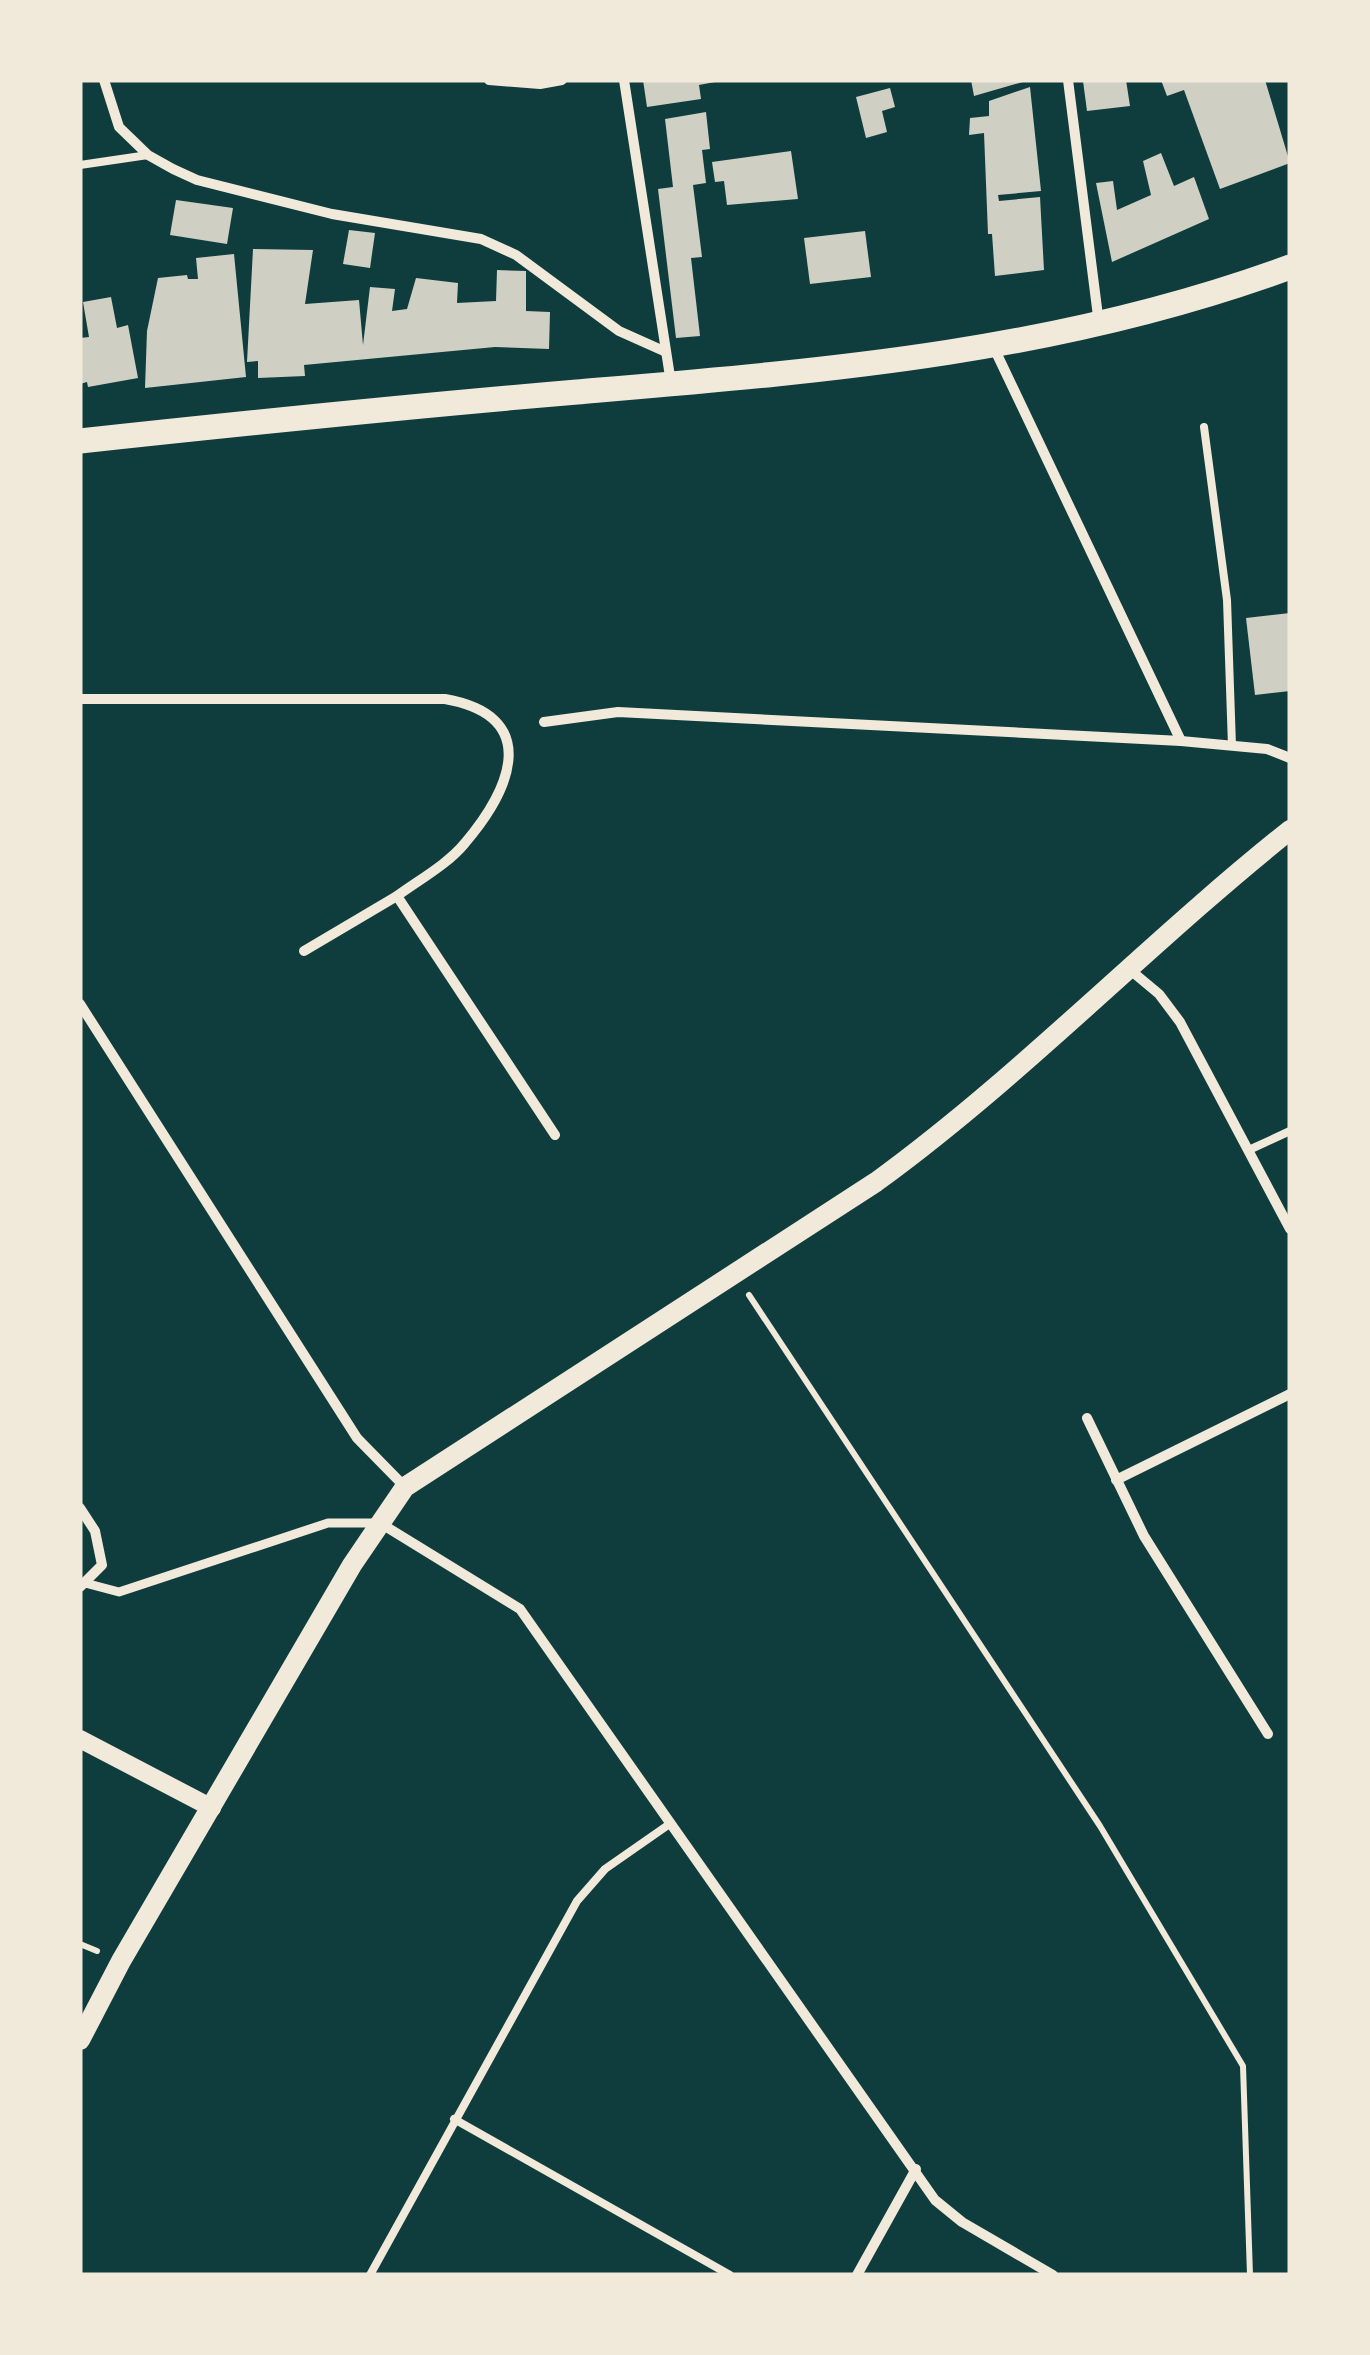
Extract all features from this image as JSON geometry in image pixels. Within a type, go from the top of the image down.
[{"type":"main road","points":[[80,442],[346,412],[837,371],[994,348],[1099,325],[1214,294],[1290,266]]},
{"type":"main road","points":[[80,2040],[121,1961],[379,1523],[405,1487],[944,1132],[1214,890],[1290,830]]},
{"type":"street","points":[[104,80],[119,127],[148,155],[214,184],[332,214],[481,240],[516,255],[620,331],[666,352]]},
{"type":"street","points":[[489,80],[540,84],[562,80]]},
{"type":"street","points":[[624,80],[671,384]]},
{"type":"street","points":[[1068,80],[1099,325]]},
{"type":"street","points":[[994,348],[1181,741]]},
{"type":"street","points":[[80,699],[445,699],[490,712],[502,726],[509,746],[508,766],[489,810],[463,846],[398,896],[304,951]]},
{"type":"street","points":[[544,722],[618,712],[1181,741],[1266,749],[1290,758]]},
{"type":"street","points":[[398,896],[556,1135]]},
{"type":"street","points":[[1128,969],[1160,994],[1180,1022],[1251,1149],[1290,1229]]},
{"type":"street","points":[[80,1004],[357,1438],[405,1487]]},
{"type":"street","points":[[1116,1480],[1290,1394]]},
{"type":"street","points":[[1087,1418],[1144,1536],[1268,1734]]},
{"type":"street","points":[[80,1508],[95,1531],[102,1565],[83,1585]]},
{"type":"street","points":[[83,1585],[119,1592],[328,1523],[379,1523],[520,1609],[673,1822],[934,2200],[962,2222],[1053,2275]]},
{"type":"street","points":[[80,1739],[212,1808]]},
{"type":"street","points":[[856,2275],[916,2169]]},
{"type":"lane","points":[[80,166],[148,155]]},
{"type":"lane","points":[[1204,427],[1227,600],[1232,746]]},
{"type":"lane","points":[[1251,1149],[1290,1131]]},
{"type":"lane","points":[[370,2275],[577,1901],[605,1869],[673,1822]]},
{"type":"lane","points":[[454,2119],[730,2275]]},
{"type":"path","points":[[734,1273],[1100,1826],[1243,2066],[1250,2275]]},
{"type":"building","points":[[643,80],[715,82],[699,85],[701,99],[647,107]]},
{"type":"building","points":[[971,80],[1026,80],[1026,81],[974,96]]},
{"type":"building","points":[[1126,80],[1130,106],[1087,111],[1083,81]]},
{"type":"building","points":[[1161,80],[1265,80],[1290,163],[1220,189],[1184,90],[1167,96]]},
{"type":"building","points":[[1030,87],[1041,191],[998,195],[999,201],[1040,197],[1044,270],[995,276],[992,234],[988,234],[984,133],[969,135],[970,118],[989,116],[989,101]]},
{"type":"building","points":[[890,88],[895,107],[882,111],[887,132],[866,138],[856,97]]},
{"type":"building","points":[[706,112],[710,149],[702,150],[706,183],[693,185],[702,257],[691,258],[700,336],[676,338],[658,189],[673,187],[665,119]]},
{"type":"building","points":[[791,151],[798,199],[727,205],[724,181],[715,182],[712,162]]},
{"type":"building","points":[[1161,153],[1174,186],[1194,177],[1209,219],[1112,262],[1096,183],[1113,181],[1117,210],[1151,195],[1143,161]]},
{"type":"building","points":[[176,200],[233,208],[227,244],[170,235]]},
{"type":"building","points":[[349,230],[375,233],[370,268],[343,264]]},
{"type":"building","points":[[865,231],[871,277],[810,284],[804,238]]},
{"type":"building","points":[[253,249],[313,250],[305,304],[359,300],[363,345],[370,287],[395,289],[392,311],[407,309],[416,278],[458,283],[457,303],[496,301],[497,270],[526,271],[526,311],[550,312],[549,349],[495,347],[304,365],[305,376],[258,378],[258,361],[247,362]]},
{"type":"building","points":[[234,254],[246,377],[145,388],[147,331],[158,278],[187,275],[188,279],[198,279],[196,258]]},
{"type":"building","points":[[111,297],[117,328],[128,325],[138,378],[88,387],[87,382],[80,384],[80,338],[89,337],[83,302]]},
{"type":"building","points":[[1290,613],[1290,691],[1255,695],[1246,618]]}]
